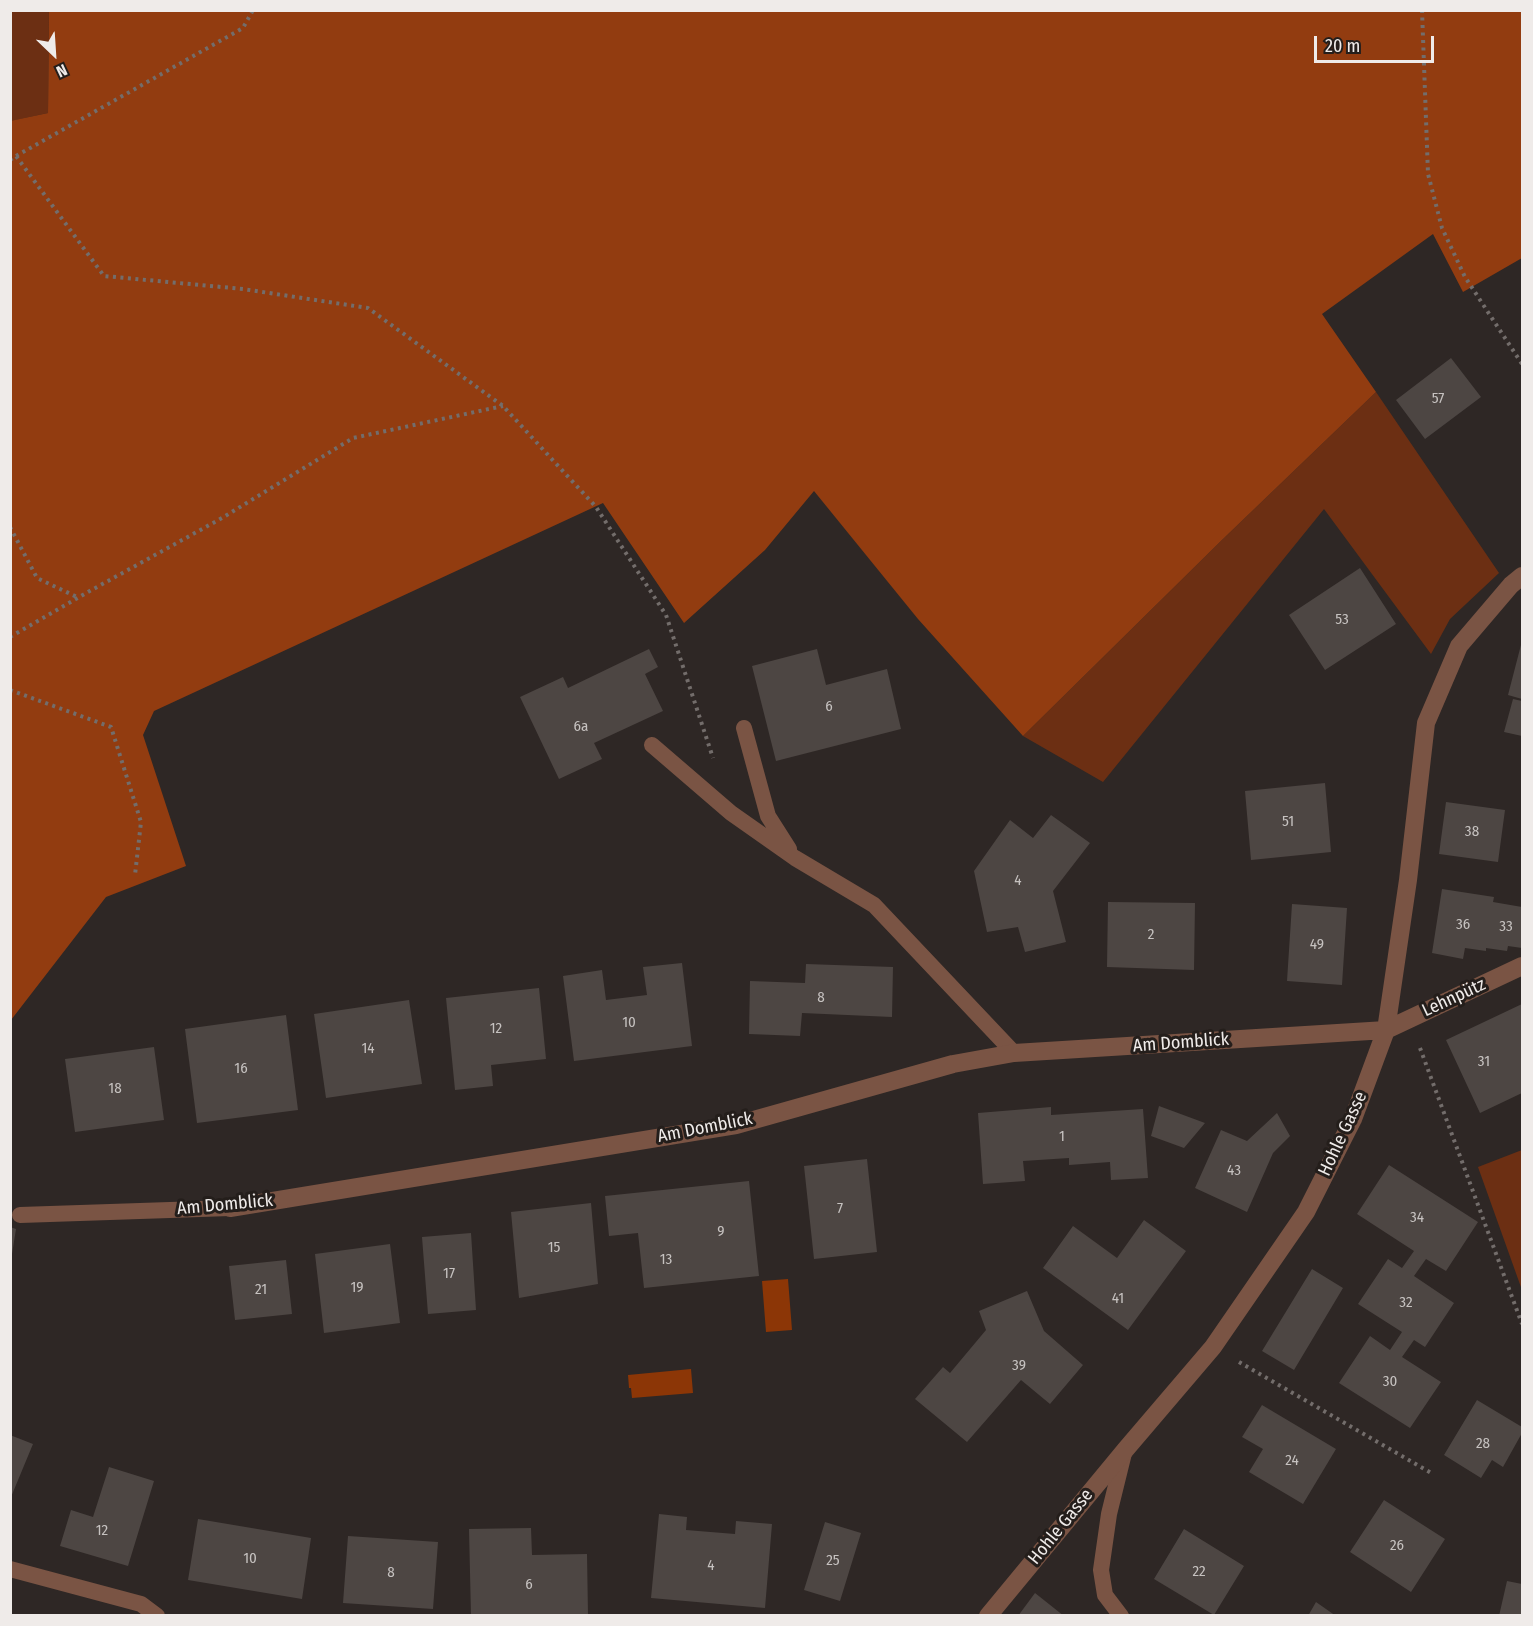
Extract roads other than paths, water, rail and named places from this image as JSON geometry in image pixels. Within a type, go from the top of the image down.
[{"type":"street","name":"Hohle Gasse","points":[[988,1616],[1213,1347],[1306,1212],[1353,1119],[1386,1030],[1408,880],[1426,723],[1459,646],[1511,585],[1522,576]]},
{"type":"street","name":"Lehnpütz","points":[[1386,1030],[1522,966]]},
{"type":"street","name":"Am Domblick","points":[[230,1208],[736,1125],[952,1064],[1014,1053],[1386,1030]]},
{"type":"lane","points":[[744,728],[768,816],[795,858]]},
{"type":"lane","points":[[652,745],[731,813],[795,858],[874,904],[1014,1053]]},
{"type":"lane","name":"Am Domblick","points":[[20,1215],[230,1208]]},
{"type":"lane","points":[[1121,1616],[1105,1595],[1101,1570],[1109,1514],[1126,1449]]},
{"type":"lane","points":[[10,1569],[141,1604],[157,1616]]}]
